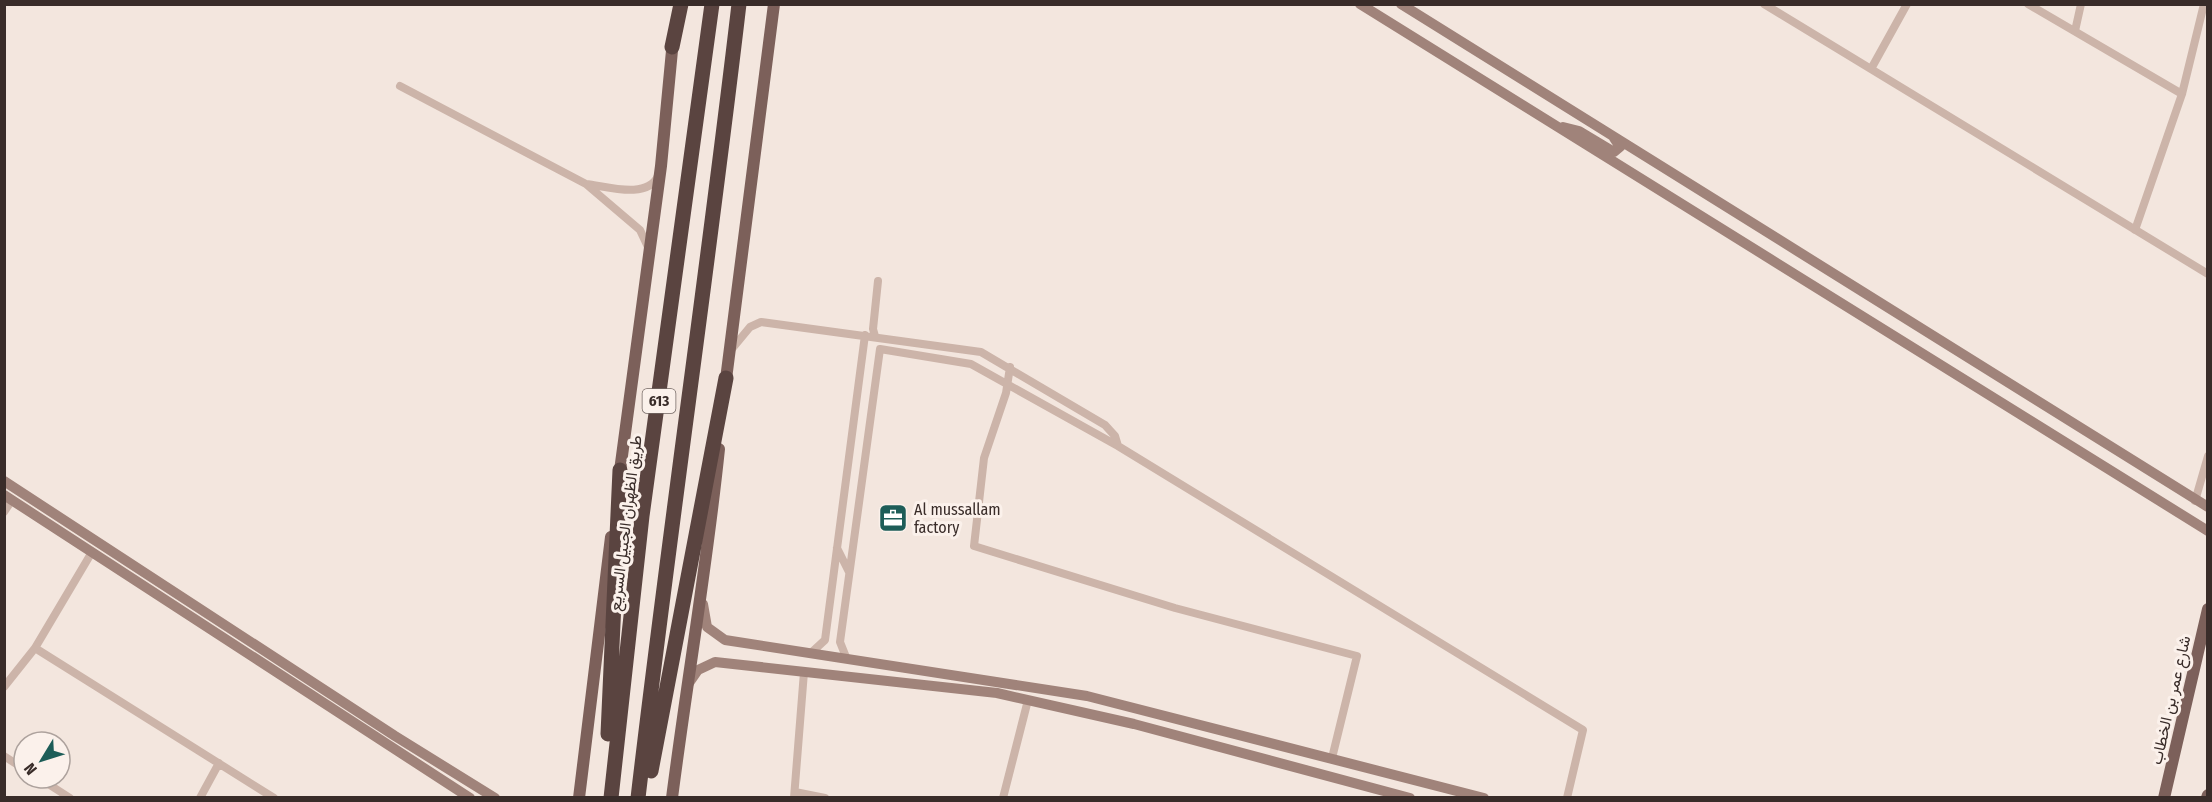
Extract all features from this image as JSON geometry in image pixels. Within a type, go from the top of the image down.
[{"type":"highway","points":[[672,47],[679,4]]},
{"type":"highway","name":"طريق الظهران الجبيل السريع","points":[[610,798],[642,516],[712,4]]},
{"type":"highway","name":"613","points":[[638,798],[671,517],[719,171],[739,4]]},
{"type":"highway","points":[[646,798],[726,378]]},
{"type":"highway","points":[[606,798],[620,470]]},
{"type":"main road","points":[[672,798],[709,549],[726,378],[774,4]]},
{"type":"main road","name":"613","points":[[579,798],[620,470],[650,257],[672,47]]},
{"type":"main road","name":"شارع عمر بن الخطاب","points":[[2164,798],[2208,609]]},
{"type":"street","points":[[1360,4],[2208,531]]},
{"type":"street","points":[[1401,4],[2208,507]]},
{"type":"street","points":[[1764,4],[2208,274]]},
{"type":"street","points":[[1871,69],[1907,4]]},
{"type":"street","points":[[2028,4],[2182,94]]},
{"type":"street","points":[[2075,31],[2081,4]]},
{"type":"street","points":[[2135,230],[2182,94],[2204,4]]},
{"type":"street","points":[[1396,27],[1391,18],[1393,13],[1399,11],[1424,27],[1459,41]]},
{"type":"street","points":[[400,86],[586,184],[640,230],[648,246],[650,257]]},
{"type":"street","points":[[1554,125],[1579,131],[1614,152],[1620,147],[1613,138]]},
{"type":"street","points":[[586,184],[639,190],[652,185],[661,166]]},
{"type":"street","points":[[846,657],[840,642],[880,349],[878,337],[873,329],[878,281]]},
{"type":"street","points":[[731,350],[750,327],[761,322],[981,352],[1105,425],[1115,436],[1118,446]]},
{"type":"street","points":[[812,652],[825,640],[865,335]]},
{"type":"street","points":[[880,349],[972,364],[1118,446],[1583,730],[1567,798]]},
{"type":"street","points":[[1010,367],[1008,384],[984,458],[974,546],[1175,608],[1357,656],[1332,758]]},
{"type":"street","points":[[2195,501],[2208,456]]},
{"type":"street","points":[[4,481],[495,798]]},
{"type":"street","points":[[4,512],[8,498],[470,798]]},
{"type":"street","points":[[837,548],[850,570]]},
{"type":"street","points":[[4,687],[35,648],[92,552]]},
{"type":"street","points":[[702,592],[703,617],[714,635],[725,640],[1088,696],[1484,798]]},
{"type":"street","points":[[35,648],[274,798]]},
{"type":"street","points":[[686,692],[698,670],[715,662],[997,693],[1134,724],[1410,798]]},
{"type":"street","points":[[804,672],[795,795],[825,798]]},
{"type":"street","points":[[1003,798],[1028,700]]},
{"type":"street","points":[[200,798],[219,763]]},
{"type":"place","name":"Al mussallam factory","points":[[893,518]]}]
